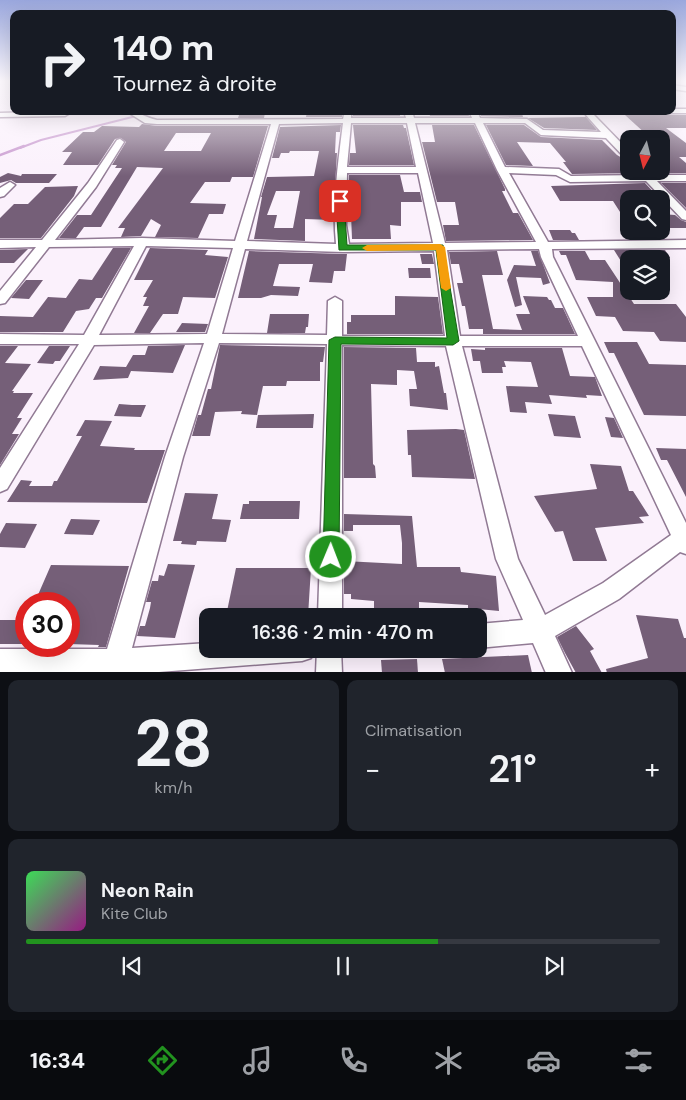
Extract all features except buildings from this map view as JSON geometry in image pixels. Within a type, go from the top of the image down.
[{"type":"street","points":[[138,115],[153,122],[276,121],[349,116],[476,116],[527,121],[538,131],[546,133],[608,134]]},
{"type":"street","points":[[590,115],[620,147]]},
{"type":"street","points":[[343,248],[340,225],[342,170],[349,116]]},
{"type":"street","points":[[409,116],[440,247],[453,341],[507,559],[559,672]]},
{"type":"street","points":[[476,116],[502,170],[545,247],[547,257],[587,341],[685,539],[612,591],[540,631],[487,635]]},
{"type":"street","points":[[114,667],[174,457],[214,338],[238,246],[276,121]]},
{"type":"street","points":[[0,300],[92,185],[120,142]]},
{"type":"street","points":[[342,170],[422,170]]},
{"type":"street","points":[[502,170],[559,172],[570,179],[620,176]]},
{"type":"street","points":[[670,177],[686,178]]},
{"type":"street","points":[[651,180],[686,218]]},
{"type":"street","points":[[0,194],[10,185]]},
{"type":"street","points":[[0,484],[89,340],[142,242]]},
{"type":"street","points":[[0,244],[142,242],[343,248],[686,244]]},
{"type":"street","points":[[330,608],[336,301]]},
{"type":"street","points":[[0,338],[89,340],[214,338],[587,341]]},
{"type":"street","points":[[0,662],[114,667],[208,658]]},
{"type":"street","points":[[329,658],[329,672]]},
{"type":"waterway","points":[[20,148],[41,140],[140,115]]},
{"type":"waterway","points":[[0,155],[24,146]]},
{"type":"slow traffic","points":[[367,248],[440,247],[446,288]]},
{"type":"route","points":[[331,557],[335,340],[453,341],[440,247],[343,248],[340,225],[340,201]]}]
